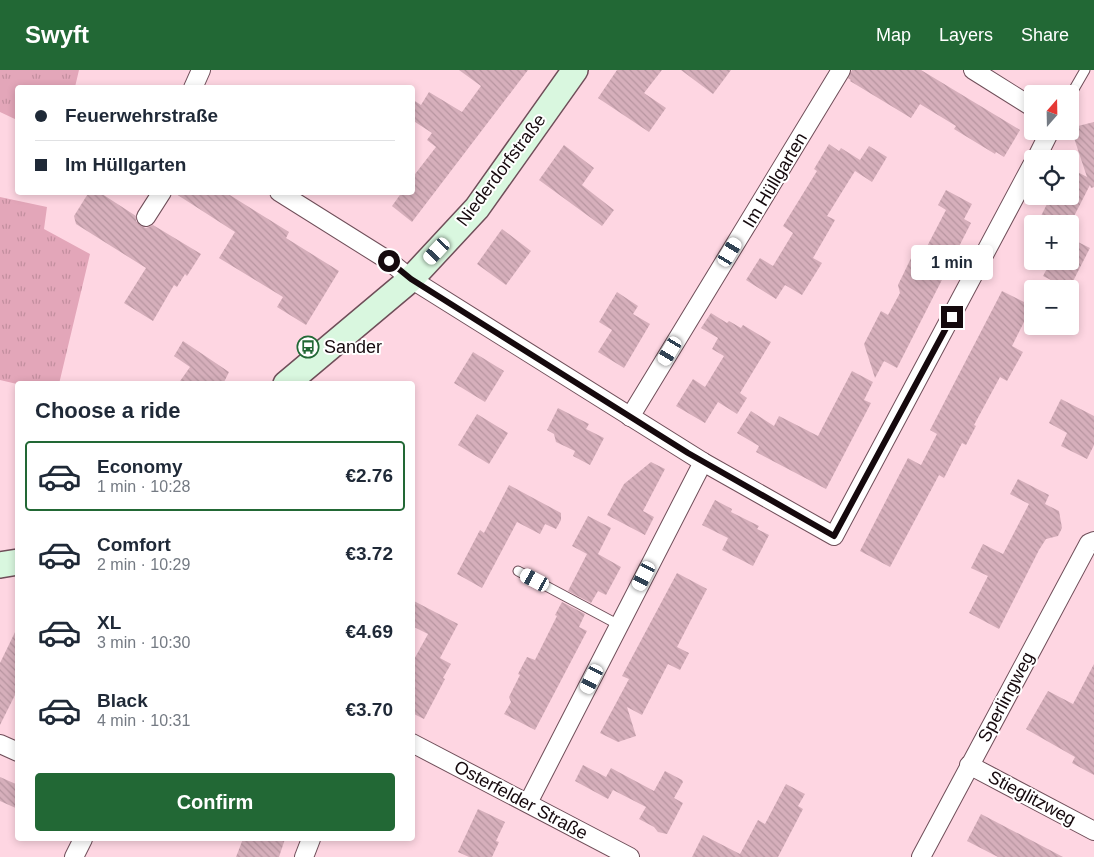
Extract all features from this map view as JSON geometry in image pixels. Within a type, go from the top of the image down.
[{"type":"main road","name":"Niederdorfstraße","points":[[290,381],[411,279],[477,208],[575,70]]},
{"type":"main road","points":[[0,565],[15,562]]},
{"type":"street","points":[[194,85],[201,70]]},
{"type":"street","name":"Im Hüllgarten","points":[[630,417],[841,70]]},
{"type":"street","points":[[973,70],[1024,102]]},
{"type":"street","points":[[284,195],[389,261],[411,279],[630,417],[703,462],[834,536],[1024,180]]},
{"type":"street","points":[[146,217],[160,195]]},
{"type":"street","points":[[528,803],[703,462]]},
{"type":"street","name":"Sperlingweg","points":[[921,857],[1089,542],[1094,541]]},
{"type":"street","points":[[0,744],[15,750]]},
{"type":"street","name":"Osterfelder Straße","points":[[415,745],[630,857]]},
{"type":"street","name":"Stieglitzweg","points":[[970,765],[1094,832]]},
{"type":"street","points":[[74,857],[82,841]]},
{"type":"street","points":[[304,857],[310,841]]},
{"type":"lane","points":[[1076,85],[1085,70]]},
{"type":"lane","points":[[518,571],[619,625]]},
{"type":"green space","points":[[0,70],[79,70],[75,85],[15,85],[15,119],[0,112]]},
{"type":"green space","points":[[0,197],[47,207],[44,229],[90,254],[60,381],[15,381],[15,384],[0,380]]},
{"type":"building","points":[[459,70],[528,70],[412,222],[392,206],[400,195],[415,195],[415,174],[436,147],[427,140],[432,133],[415,122],[415,101],[421,105],[429,92],[462,112],[481,86]]},
{"type":"building","points":[[617,70],[662,70],[644,93],[666,108],[649,132],[598,98]]},
{"type":"building","points":[[681,70],[731,70],[713,94]]},
{"type":"building","points":[[852,70],[921,70],[1020,130],[1004,157],[996,152],[995,154],[954,129],[956,126],[920,104],[911,118],[850,81],[848,78]]},
{"type":"building","points":[[1094,122],[1094,187],[1091,188],[1090,185],[1075,215],[1042,215],[1046,205],[1079,205],[1079,173],[1087,177],[1075,140],[1079,140],[1079,126]]},
{"type":"building","points":[[829,144],[839,151],[841,148],[860,160],[869,146],[887,157],[872,182],[855,171],[827,216],[835,220],[813,258],[822,263],[802,295],[785,285],[776,299],[746,280],[760,258],[773,266],[793,233],[783,226],[817,171],[814,169]]},
{"type":"building","points":[[564,145],[594,168],[582,185],[614,210],[602,226],[539,180]]},
{"type":"building","points":[[946,190],[972,204],[964,219],[971,223],[897,368],[884,361],[875,378],[864,344],[881,311],[888,315],[900,293],[898,285],[913,254],[921,258],[946,210],[938,205]]},
{"type":"building","points":[[87,195],[104,195],[136,216],[136,221],[141,226],[146,228],[153,225],[201,254],[187,276],[185,274],[177,287],[174,285],[153,321],[124,303],[146,268],[76,224],[74,216]]},
{"type":"building","points":[[178,195],[230,195],[289,232],[286,238],[339,271],[306,325],[277,307],[283,297],[219,258],[235,232]]},
{"type":"building","points":[[502,229],[531,251],[506,285],[477,264]]},
{"type":"building","points":[[1079,242],[1090,248],[1079,269]]},
{"type":"building","points":[[1046,270],[1079,270],[1074,280],[1051,280],[1043,276]]},
{"type":"building","points":[[1002,291],[1024,302],[1024,322],[1012,346],[1023,352],[1007,381],[1000,377],[974,425],[976,426],[966,445],[962,443],[944,478],[939,475],[890,567],[860,551],[908,458],[921,465],[937,434],[930,430]]},
{"type":"building","points":[[617,292],[638,306],[633,314],[650,324],[624,368],[598,352],[612,330],[599,322]]},
{"type":"building","points":[[711,313],[727,323],[729,321],[741,328],[743,325],[771,342],[740,393],[747,398],[737,414],[718,402],[705,423],[676,406],[693,379],[705,387],[724,356],[712,349],[718,338],[701,328]]},
{"type":"building","points":[[183,341],[229,372],[224,381],[180,381],[190,367],[174,356]]},
{"type":"building","points":[[473,352],[504,371],[485,402],[454,383]]},
{"type":"building","points":[[852,371],[873,382],[864,400],[871,403],[826,489],[756,452],[759,446],[737,433],[751,411],[774,426],[779,416],[818,436]]},
{"type":"building","points":[[1061,399],[1094,416],[1094,445],[1087,459],[1061,446],[1067,433],[1049,423]]},
{"type":"building","points":[[558,408],[589,424],[586,429],[604,438],[590,465],[573,456],[575,451],[556,442],[554,434],[547,430]]},
{"type":"building","points":[[477,414],[508,433],[489,464],[458,445]]},
{"type":"building","points":[[651,462],[665,469],[643,511],[654,517],[645,535],[607,515],[624,484]]},
{"type":"building","points":[[1018,479],[1049,495],[1045,504],[1059,511],[1062,528],[1058,536],[1046,539],[1039,550],[999,629],[969,613],[988,576],[971,568],[983,544],[1003,554],[1029,504],[1010,494]]},
{"type":"building","points":[[509,485],[561,513],[561,520],[556,529],[545,524],[540,534],[517,522],[482,588],[457,574],[480,530],[484,533]]},
{"type":"building","points":[[715,500],[732,509],[731,512],[759,526],[757,529],[769,535],[753,566],[722,550],[728,538],[702,525]]},
{"type":"building","points":[[588,516],[611,528],[598,554],[621,567],[606,595],[598,591],[591,603],[568,591],[587,554],[572,546]]},
{"type":"building","points":[[677,573],[707,589],[677,647],[689,653],[680,670],[668,664],[642,715],[627,707],[636,736],[618,742],[600,733],[629,679],[622,676]]},
{"type":"building","points":[[415,602],[458,624],[440,658],[451,664],[424,719],[415,714],[415,658],[428,634],[415,628]]},
{"type":"building","points":[[562,602],[585,614],[579,627],[587,631],[535,730],[504,714],[511,702],[509,697],[520,675],[518,674],[527,657],[535,660]]},
{"type":"building","points":[[15,632],[15,695],[0,725],[0,663]]},
{"type":"building","points":[[1094,664],[1094,775],[1072,763],[1075,757],[1026,729],[1048,691],[1073,704]]},
{"type":"building","points":[[583,765],[606,777],[611,768],[654,791],[665,771],[682,780],[683,782],[674,798],[683,803],[667,834],[658,832],[654,827],[639,819],[646,807],[613,790],[608,799],[575,781]]},
{"type":"building","points":[[0,777],[15,784],[15,808],[0,801]]},
{"type":"building","points":[[786,784],[805,794],[798,806],[803,809],[778,857],[692,857],[703,835],[740,854],[758,820],[765,824]]},
{"type":"building","points":[[478,809],[505,822],[496,841],[499,842],[492,857],[469,857],[458,852]]},
{"type":"building","points":[[981,814],[1063,857],[998,857],[967,841]]},
{"type":"building","points":[[242,841],[284,841],[279,857],[236,857]]},
{"type":"place","name":"Sander","points":[[308,347]]},
{"type":"route","points":[[389,261],[411,279],[630,417],[703,462],[834,536],[952,317]]}]
